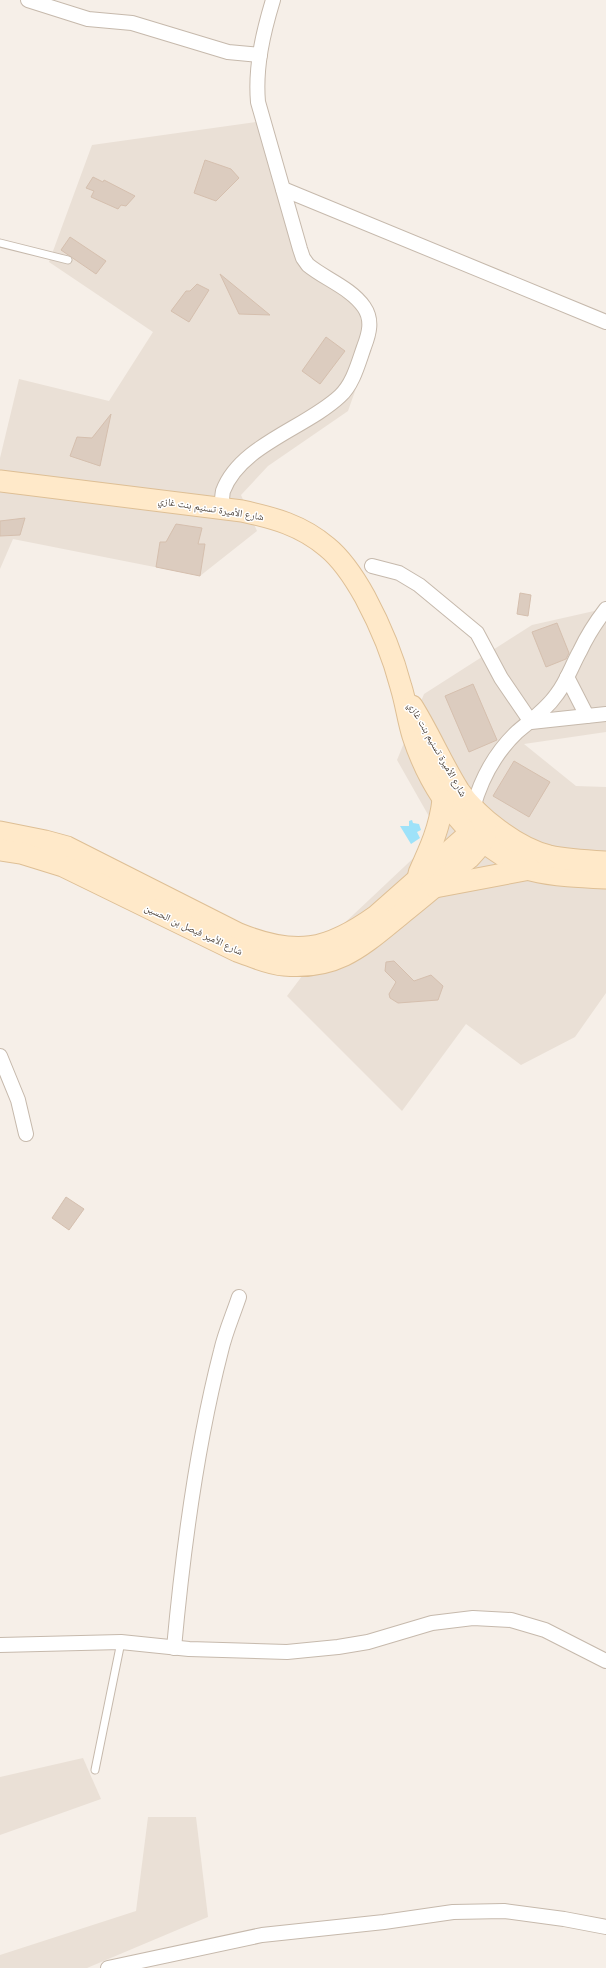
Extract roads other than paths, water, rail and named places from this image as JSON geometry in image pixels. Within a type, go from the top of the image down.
[{"type":"main road","name":"شارع الأميرة تسنيم بنت غازي","points":[[0,481],[242,511],[279,519],[313,538],[335,555],[353,577],[376,617],[401,686],[413,736],[424,765],[443,800],[485,833],[549,856],[606,862]]},
{"type":"main road","name":"شارع الأميرة تسنيم بنت غازي","points":[[401,686],[454,782],[473,808],[485,833],[498,852],[530,869],[564,875],[606,878]]},
{"type":"main road","points":[[443,800],[441,818],[426,883],[530,869]]},
{"type":"main road","name":"شارع الأمير فيصل بن الحسين","points":[[0,832],[39,839],[67,847],[239,934],[272,946],[300,948],[331,943],[361,926],[426,883]]},
{"type":"main road","name":"شارع الأمير فيصل بن الحسين","points":[[0,850],[21,853],[63,866],[212,940],[264,961],[282,965],[316,964],[331,961],[364,945],[426,883],[485,833]]},
{"type":"street","points":[[28,0],[88,19],[132,23],[228,52],[260,55]]},
{"type":"street","points":[[221,509],[223,492],[230,478],[244,461],[330,404],[345,390],[351,382],[369,334],[368,314],[364,306],[354,297],[317,272],[303,258],[283,189],[258,102],[257,85],[260,55],[273,0]]},
{"type":"street","points":[[283,189],[606,322]]},
{"type":"street","points":[[372,566],[399,573],[419,585],[477,633],[501,678],[531,722]]},
{"type":"street","points":[[473,808],[480,786],[502,748],[518,732],[531,722],[553,699],[567,677],[588,636],[606,609]]},
{"type":"street","points":[[567,677],[587,716]]},
{"type":"street","points":[[531,722],[606,714]]},
{"type":"street","points":[[0,1056],[18,1100],[26,1134]]},
{"type":"street","points":[[174,1648],[182,1558],[206,1418],[221,1350],[239,1297]]},
{"type":"street","points":[[0,1645],[121,1642],[174,1648],[286,1652],[338,1647],[368,1642],[432,1623],[473,1618],[511,1620],[545,1630],[606,1660]]},
{"type":"street","points":[[108,1968],[262,1935],[377,1923],[454,1912],[504,1911],[564,1919],[606,1927]]},
{"type":"lane","points":[[0,243],[68,260]]},
{"type":"lane","points":[[95,1770],[121,1642]]},
{"type":"water","points":[[412,820],[413,823],[419,824],[421,830],[417,832],[420,838],[411,844],[400,826],[409,826],[409,821]]}]
